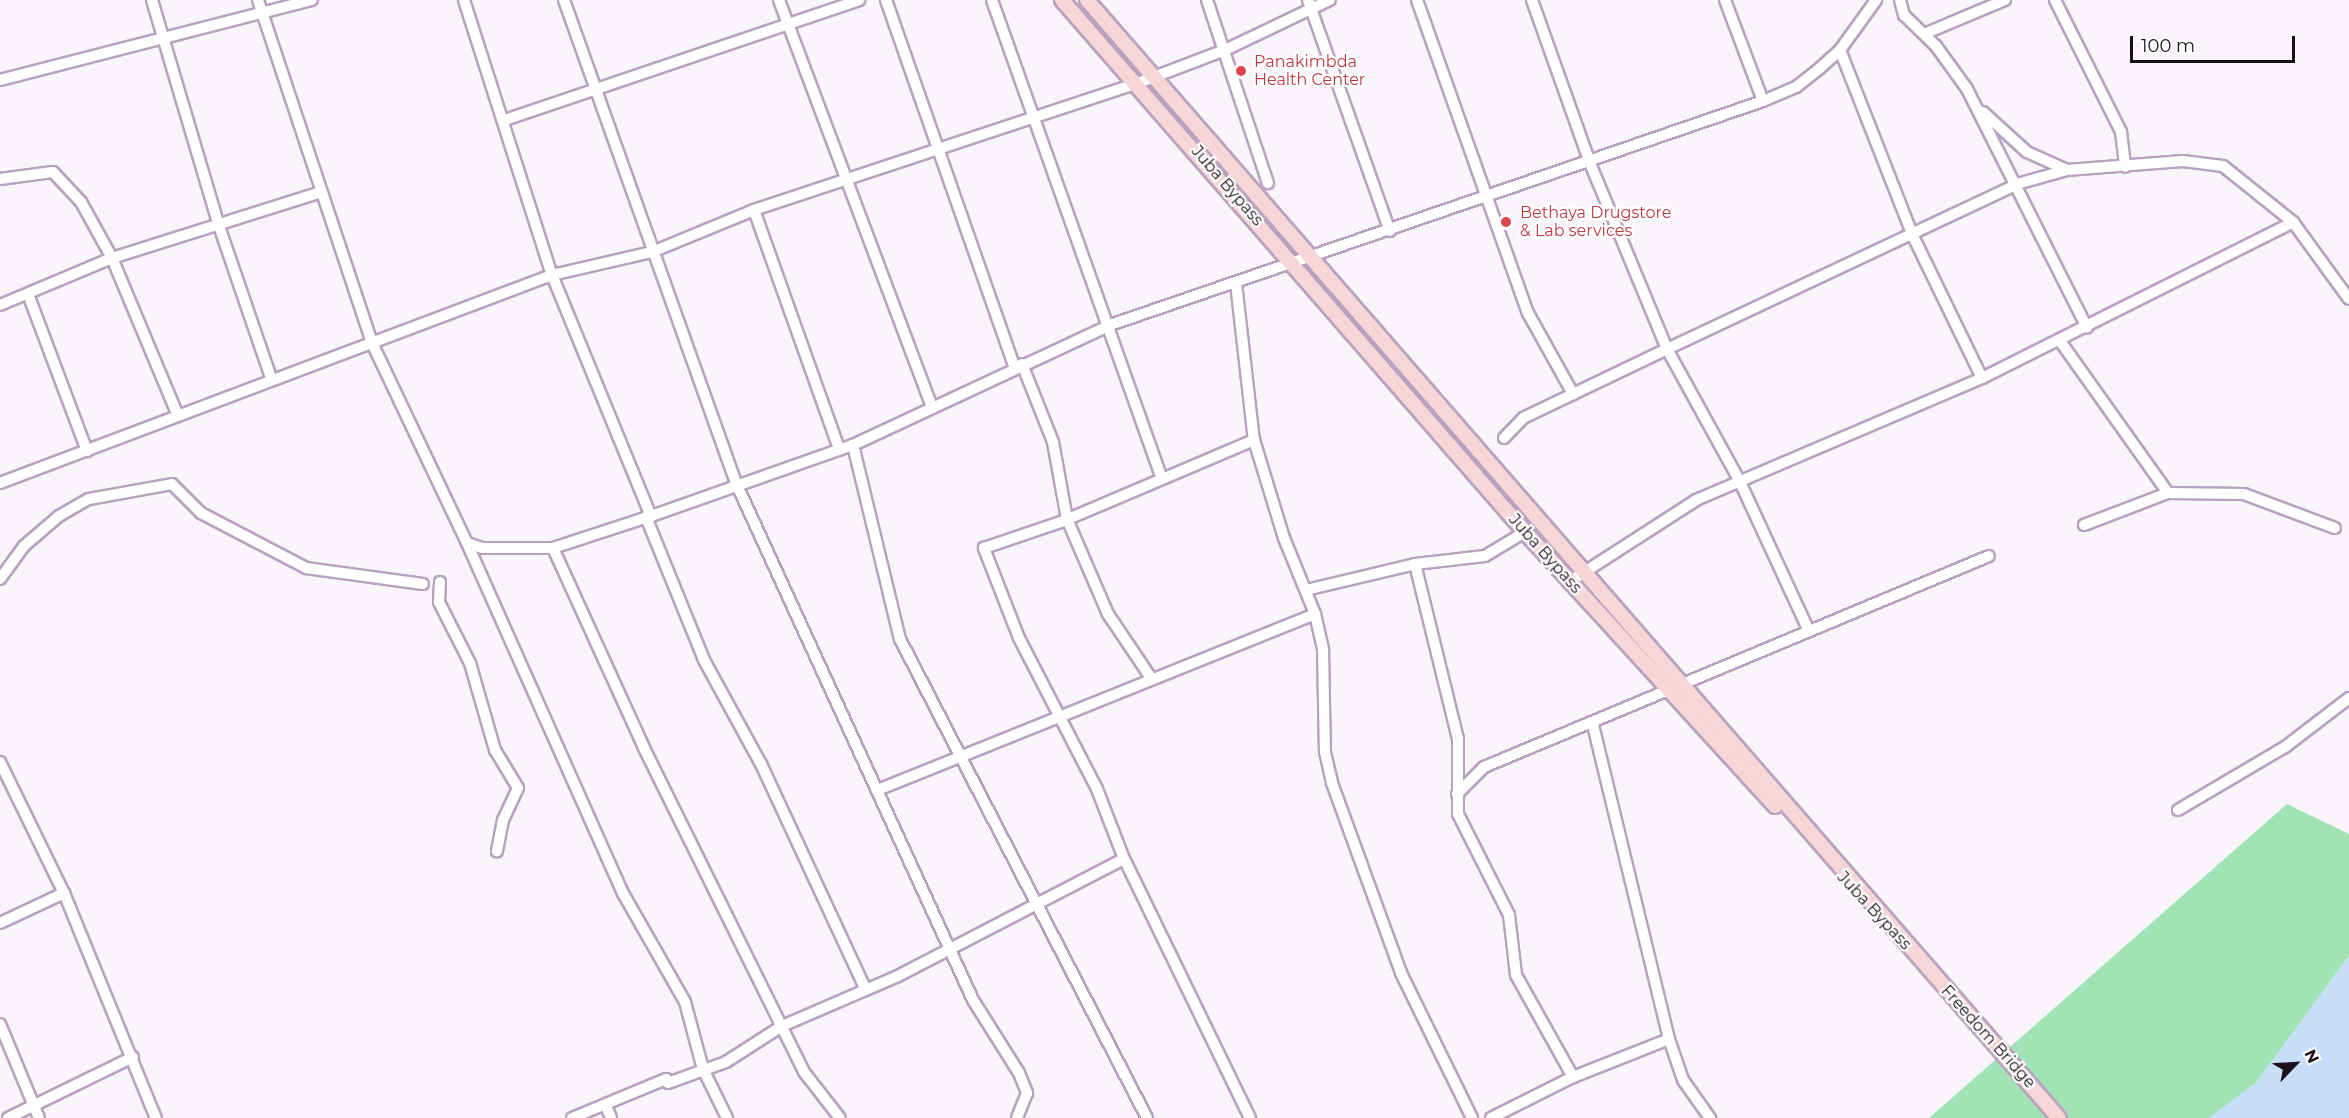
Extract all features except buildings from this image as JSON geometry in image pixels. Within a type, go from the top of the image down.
[{"type":"main road","name":"Juba Bypass","points":[[1062,0],[1294,262],[1569,582],[1669,693],[1916,956]]},
{"type":"main road","name":"Juba Bypass","points":[[1087,0],[1156,76],[1916,956]]},
{"type":"main road","name":"Freedom Bridge","points":[[1916,956],[2059,1118]]},
{"type":"street","points":[[152,0],[165,35],[218,223],[272,378]]},
{"type":"street","points":[[0,80],[165,35],[260,5],[280,11],[312,0]]},
{"type":"street","points":[[464,0],[505,120],[552,275],[704,660],[761,764],[866,990]]},
{"type":"street","points":[[564,0],[736,483],[880,789],[973,1000],[1027,1093],[1017,1118]]},
{"type":"street","points":[[779,0],[850,178],[932,408]]},
{"type":"street","points":[[505,120],[859,0]]},
{"type":"street","points":[[886,0],[937,152],[1019,366],[1053,442],[1067,519],[1108,614],[1151,678]]},
{"type":"street","points":[[992,0],[1110,325],[1162,479]]},
{"type":"street","points":[[1207,0],[1268,183]]},
{"type":"street","points":[[0,483],[272,378],[373,345],[552,275],[652,252],[754,210],[937,152],[1137,83],[1225,50],[1310,4],[1330,0]]},
{"type":"street","points":[[1417,0],[1528,313],[1574,394]]},
{"type":"street","points":[[1532,0],[1590,163],[1667,349],[1740,482],[1809,632]]},
{"type":"street","points":[[1725,0],[1762,101]]},
{"type":"street","points":[[468,543],[482,548],[553,548],[649,517],[736,483],[853,445],[1110,325],[1590,163],[1762,101],[1796,87],[1840,50],[1876,0]]},
{"type":"street","points":[[1900,0],[1904,15],[1950,63],[1976,105],[2086,327]]},
{"type":"street","points":[[1924,34],[2005,0]]},
{"type":"street","points":[[2055,0],[2121,132],[2125,167]]},
{"type":"street","points":[[1310,4],[1390,231]]},
{"type":"street","points":[[260,5],[373,345],[468,543],[624,895],[684,1002],[703,1069],[727,1118]]},
{"type":"street","points":[[1840,50],[1911,234],[1982,378]]},
{"type":"street","points":[[1976,105],[2027,152],[2067,170]]},
{"type":"street","points":[[1504,438],[1523,418],[1667,349],[2017,184],[2067,170],[2189,161],[2223,166],[2293,222],[2349,299]]},
{"type":"street","points":[[0,179],[53,172],[81,202],[112,258],[178,416]]},
{"type":"street","points":[[0,305],[112,258],[321,192]]},
{"type":"street","points":[[754,210],[839,449]]},
{"type":"street","points":[[1569,582],[1670,513],[1982,378],[2060,341],[2293,222]]},
{"type":"street","points":[[1236,283],[1254,440],[1284,538],[1315,614],[1326,672],[1325,752],[1336,797],[1401,973],[1472,1118]]},
{"type":"street","points":[[28,294],[87,451]]},
{"type":"street","points":[[2060,341],[2168,493]]},
{"type":"street","points":[[1250,1118],[1124,860],[1097,789],[1019,638],[984,548],[1067,519],[1254,440]]},
{"type":"street","points":[[853,445],[900,639],[1036,909],[1147,1118]]},
{"type":"street","points":[[0,579],[24,546],[77,506],[107,495],[172,484],[201,513],[306,568],[423,584]]},
{"type":"street","points":[[2084,525],[2168,493],[2244,494],[2335,528]]},
{"type":"street","points":[[1306,590],[1415,564],[1485,556],[1525,532]]},
{"type":"street","points":[[553,548],[644,748],[804,1072],[840,1118]]},
{"type":"street","points":[[1458,794],[1484,766],[1593,725],[1989,556]]},
{"type":"street","points":[[1415,564],[1458,739],[1458,814],[1473,850],[1509,915],[1516,975],[1574,1077]]},
{"type":"street","points":[[441,582],[439,602],[470,663],[495,750],[517,784],[497,851]]},
{"type":"street","points":[[880,789],[958,755],[1060,717],[1151,678],[1315,614]]},
{"type":"street","points":[[2178,810],[2285,747],[2349,698]]},
{"type":"street","points":[[1593,725],[1669,1039],[1683,1080],[1710,1118]]},
{"type":"street","points":[[0,762],[64,893],[156,1118]]},
{"type":"street","points":[[572,1118],[606,1106],[666,1079],[668,1083],[726,1062],[782,1026],[866,990],[1036,909],[1124,860]]},
{"type":"street","points":[[0,922],[64,893]]},
{"type":"street","points":[[0,1024],[37,1112]]},
{"type":"street","points":[[1491,1118],[1574,1077],[1669,1039]]},
{"type":"street","points":[[8,1118],[37,1112],[133,1057]]},
{"type":"street","points":[[606,1106],[611,1118]]},
{"type":"green space","points":[[2287,804],[2349,834],[2349,956],[2256,1083],[2209,1118],[1929,1118]]},
{"type":"water","points":[[2349,956],[2349,1118],[2209,1118],[2256,1083]]},
{"type":"place","name":"Panakimbda Health Center","points":[[1241,71]]},
{"type":"place","name":"Bethaya Drugstore & Lab services","points":[[1506,222]]}]
